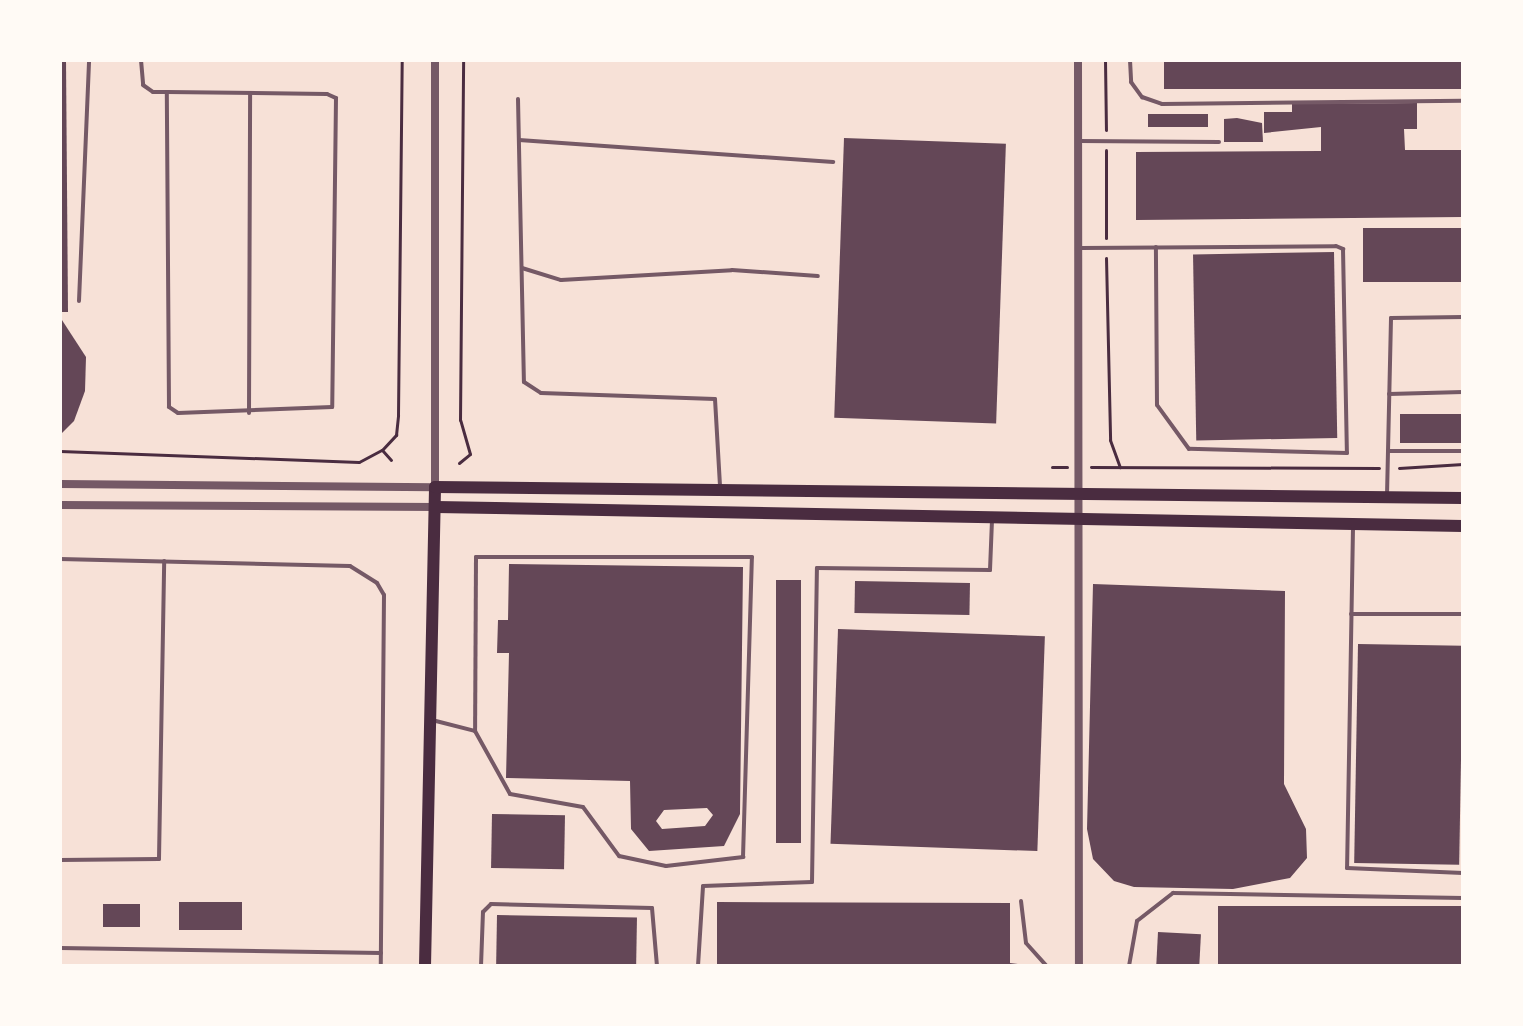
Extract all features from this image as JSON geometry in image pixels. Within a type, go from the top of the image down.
[{"type":"main road","points":[[425,966],[435,487],[1463,498]]},
{"type":"main road","points":[[436,507],[1081,515],[1463,526]]},
{"type":"street","points":[[60,484],[435,487],[435,60]]},
{"type":"street","points":[[1078,60],[1082,493],[1079,966]]},
{"type":"street","points":[[60,505],[436,507]]},
{"type":"lane","points":[[79,301],[89,60]]},
{"type":"lane","points":[[141,60],[143,85],[167,92],[327,94],[340,111],[337,396],[319,412],[178,413],[164,394],[167,92]]},
{"type":"lane","points":[[1130,60],[1136,89],[1162,104],[1463,101]]},
{"type":"lane","points":[[249,413],[250,93]]},
{"type":"lane","points":[[518,99],[524,382],[541,393],[715,399],[720,489]]},
{"type":"lane","points":[[519,140],[833,162]]},
{"type":"lane","points":[[1079,141],[1219,142]]},
{"type":"lane","points":[[1080,248],[1156,247],[1343,249],[1347,453],[1189,449],[1157,405],[1156,247]]},
{"type":"lane","points":[[522,268],[561,280],[732,270],[818,276]]},
{"type":"lane","points":[[1387,497],[1391,318],[1463,317]]},
{"type":"lane","points":[[1389,394],[1463,392]]},
{"type":"lane","points":[[1388,451],[1463,451]]},
{"type":"lane","points":[[698,966],[703,886],[812,882],[817,568],[990,570],[993,515]]},
{"type":"lane","points":[[1354,523],[1347,868],[1463,873]]},
{"type":"lane","points":[[432,720],[475,731],[503,789],[583,807],[619,856],[666,866],[743,857],[752,557],[476,557],[475,731]]},
{"type":"lane","points":[[60,559],[350,566],[364,570],[384,595],[381,966]]},
{"type":"lane","points":[[60,860],[159,859],[164,561]]},
{"type":"lane","points":[[1351,614],[1463,614]]},
{"type":"lane","points":[[1129,966],[1137,921],[1173,893],[1463,898]]},
{"type":"lane","points":[[1021,901],[1026,943],[1047,966]]},
{"type":"lane","points":[[481,966],[483,912],[491,904],[652,908],[657,966]]},
{"type":"lane","points":[[60,948],[381,953]]},
{"type":"path","points":[[60,451],[359,462],[382,450],[396,435],[402,60]]},
{"type":"path","points":[[459,463],[470,454],[460,420],[463,60]]},
{"type":"path","points":[[1105,60],[1110,440],[1120,467]]},
{"type":"path","points":[[382,450],[391,460]]},
{"type":"path","points":[[1052,467],[1387,468],[1463,464]]},
{"type":"building","points":[[60,60],[66,60],[68,312],[60,312]]},
{"type":"building","points":[[1164,60],[1463,60],[1463,89],[1164,89]]},
{"type":"building","points":[[1417,103],[1417,129],[1404,129],[1405,150],[1463,150],[1463,217],[1136,220],[1136,152],[1321,151],[1321,127],[1264,133],[1264,112],[1292,112],[1292,104]]},
{"type":"building","points":[[1148,114],[1208,114],[1208,127],[1148,127]]},
{"type":"building","points":[[1224,119],[1262,123],[1263,142],[1224,142]]},
{"type":"building","points":[[844,138],[1006,144],[996,423],[834,418]]},
{"type":"building","points":[[1363,228],[1463,228],[1463,282],[1363,282]]},
{"type":"building","points":[[1334,252],[1337,438],[1196,440],[1193,254]]},
{"type":"building","points":[[60,317],[86,357],[85,391],[74,421],[60,435]]},
{"type":"building","points":[[1400,414],[1463,414],[1463,443],[1400,443]]},
{"type":"building","points":[[509,564],[743,567],[740,814],[724,846],[649,851],[631,829],[630,781],[506,778],[509,653],[497,653],[498,620],[508,620]],"holes":[[[707,808],[713,815],[705,826],[662,829],[656,821],[664,810]]]},
{"type":"building","points":[[776,580],[801,580],[801,843],[776,843]]},
{"type":"building","points":[[855,581],[970,583],[969,615],[854,613]]},
{"type":"building","points":[[1093,584],[1285,591],[1284,784],[1306,829],[1307,858],[1290,878],[1233,889],[1134,887],[1114,881],[1093,859],[1087,829]]},
{"type":"building","points":[[838,629],[1045,636],[1037,851],[830,844]]},
{"type":"building","points":[[1358,644],[1463,646],[1459,865],[1354,863]]},
{"type":"building","points":[[492,814],[565,815],[564,869],[491,868]]},
{"type":"building","points":[[179,902],[242,902],[242,930],[179,930]]},
{"type":"building","points":[[717,902],[1010,903],[1010,963],[1032,966],[717,966]]},
{"type":"building","points":[[103,904],[140,904],[140,927],[103,927]]},
{"type":"building","points":[[1218,906],[1463,906],[1463,966],[1218,966]]},
{"type":"building","points":[[497,915],[637,917],[636,966],[496,966]]},
{"type":"building","points":[[1158,932],[1201,934],[1199,966],[1156,966]]}]
